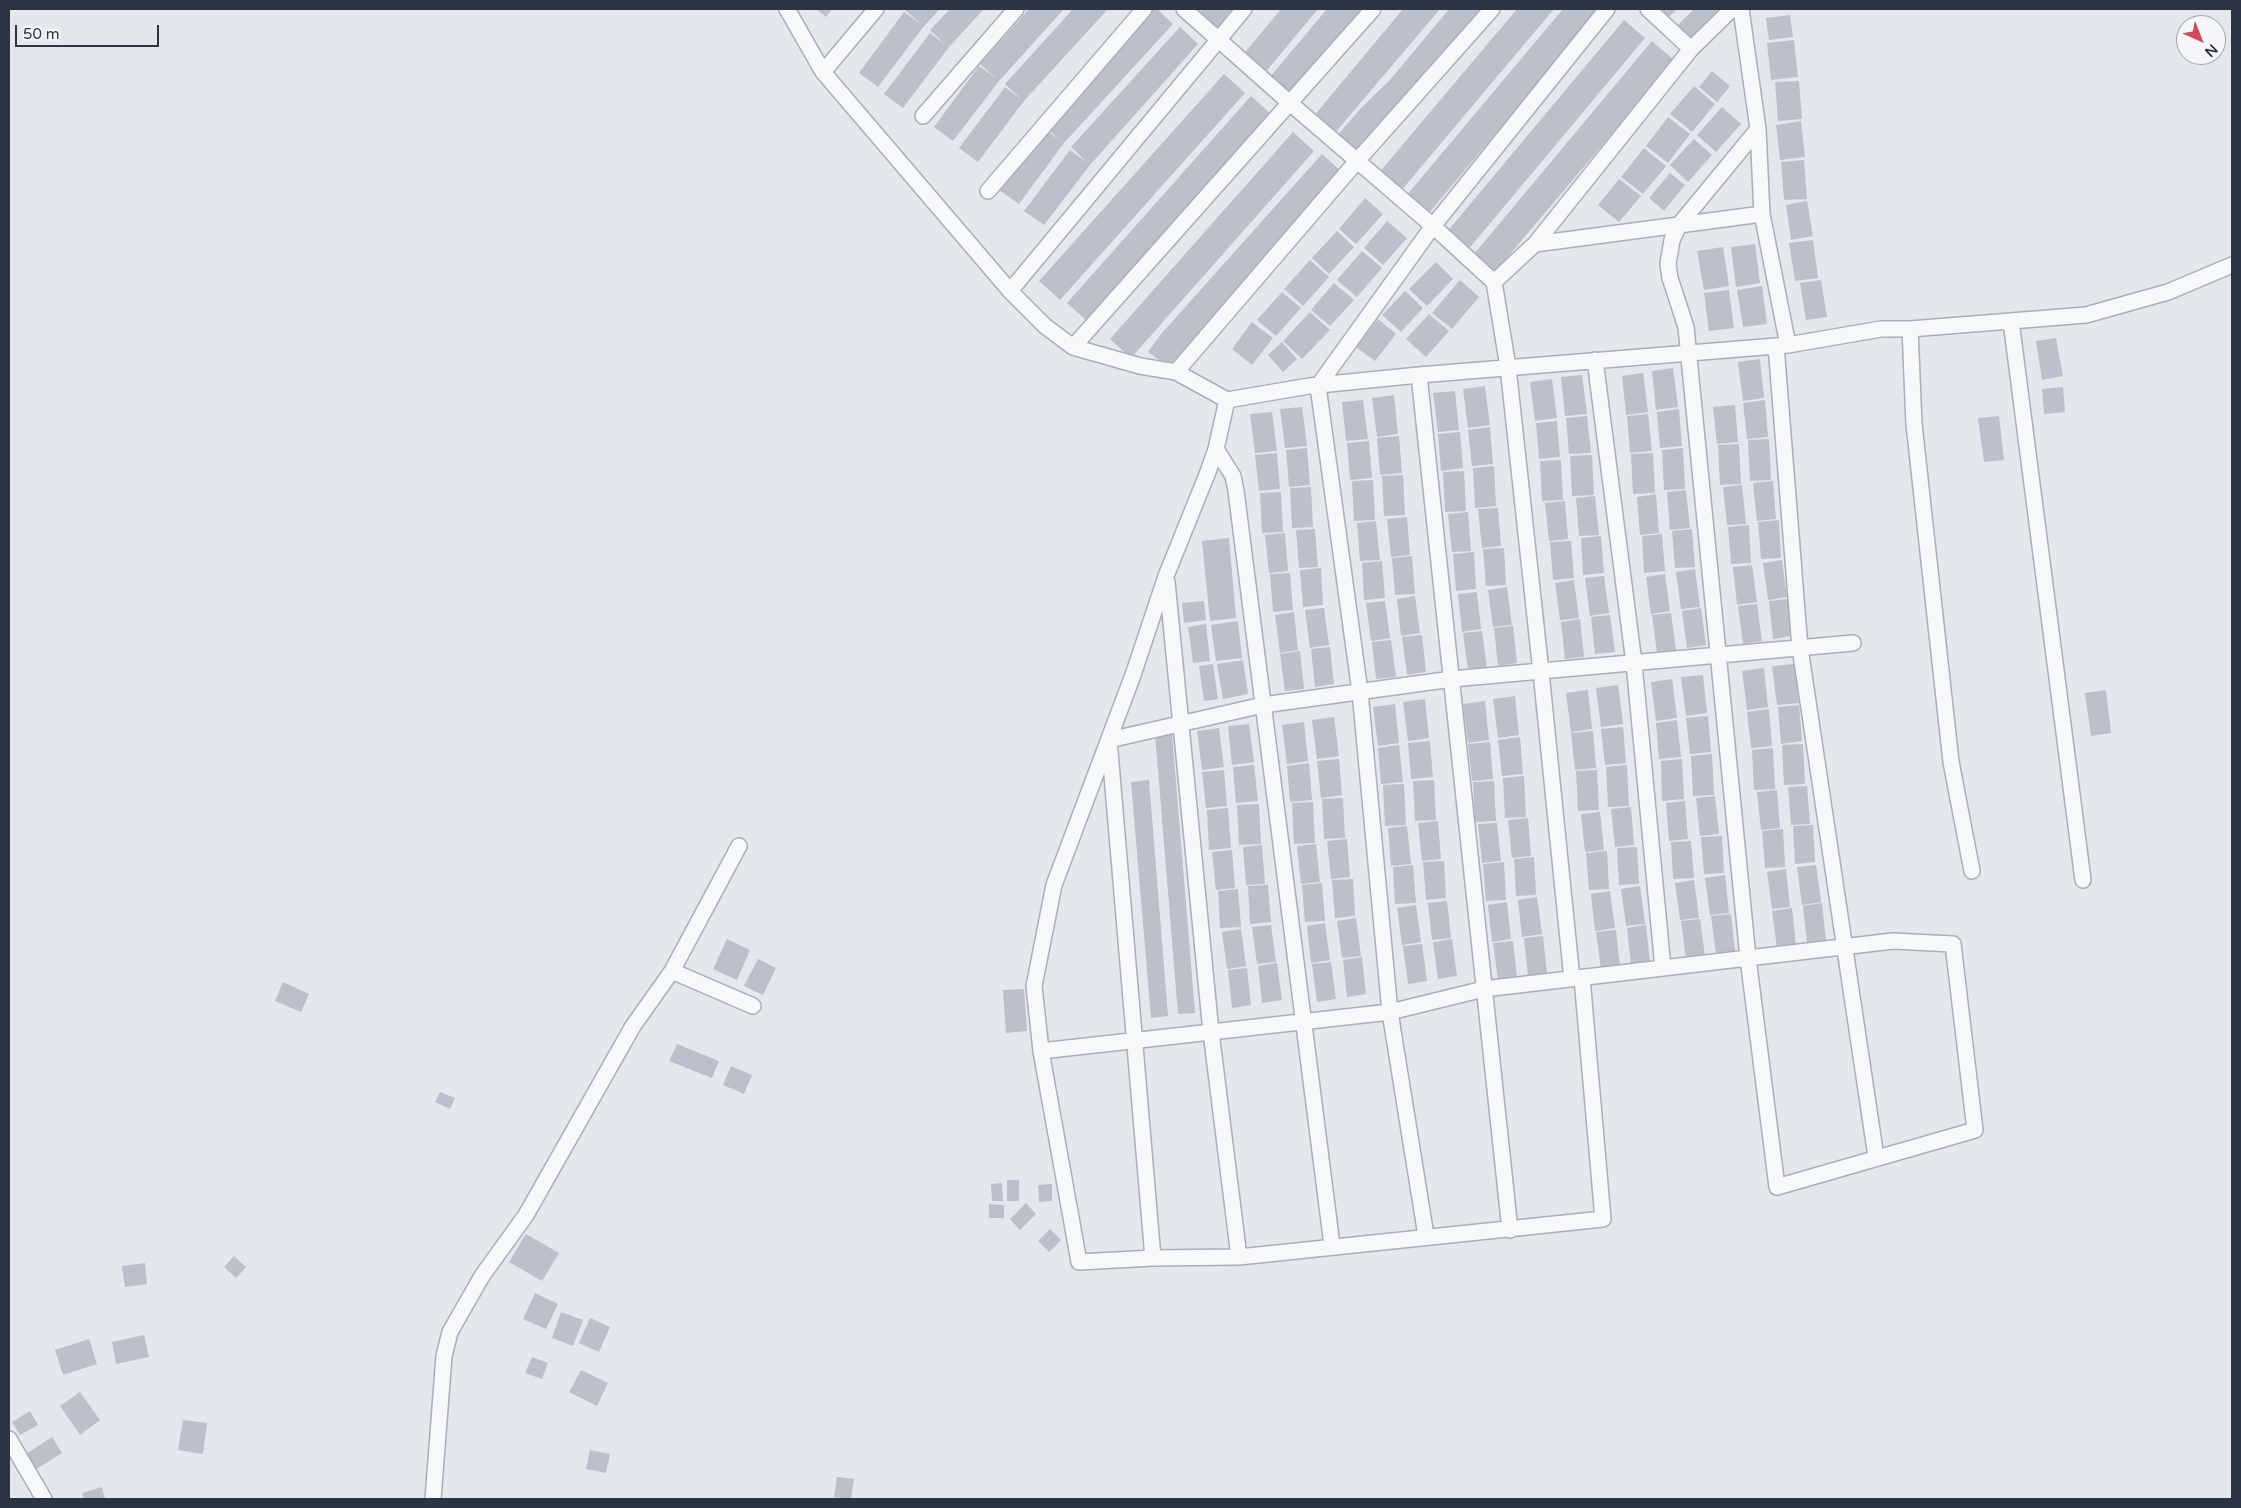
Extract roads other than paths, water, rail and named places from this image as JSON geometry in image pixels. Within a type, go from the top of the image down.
[{"type":"street","points":[[786,9],[823,72],[1010,291],[1038,320],[1073,347],[1140,366],[1176,372],[1227,400],[1318,386],[1419,375],[1782,345],[1880,329],[1910,329],[2086,315],[2168,292],[2232,266]]},
{"type":"street","points":[[823,72],[876,9]]},
{"type":"street","points":[[923,116],[1016,9]]},
{"type":"street","points":[[988,191],[1144,9]]},
{"type":"street","points":[[1184,9],[1290,104],[1433,226],[1494,282],[1508,367],[1577,978],[1602,1219],[1238,1257],[1153,1258],[1079,1262],[1041,1051],[1034,986],[1054,885],[1109,740],[1166,576],[1216,449],[1227,400]]},
{"type":"street","points":[[1010,291],[1244,9]]},
{"type":"street","points":[[1073,347],[1373,9]]},
{"type":"street","points":[[1176,372],[1357,161],[1492,9]]},
{"type":"street","points":[[1426,1236],[1390,1012],[1360,692],[1318,386],[1433,226],[1607,9]]},
{"type":"street","points":[[1648,9],[1691,49]]},
{"type":"street","points":[[1494,282],[1536,244],[1691,49],[1732,9]]},
{"type":"street","points":[[1741,9],[1758,130],[1762,214],[1782,345],[1800,648],[1876,1157]]},
{"type":"street","points":[[1041,1051],[1390,1012],[1484,989],[1748,958],[1843,946],[1893,941],[1953,944],[1975,1130],[1777,1187],[1748,958],[1684,319],[1670,278],[1668,264],[1672,240],[1679,225],[1758,130]]},
{"type":"street","points":[[1536,244],[1762,214]]},
{"type":"street","points":[[2011,321],[2084,880]]},
{"type":"street","points":[[1910,329],[1914,424],[1950,762],[1972,871]]},
{"type":"street","points":[[1595,360],[1634,663],[1663,968]]},
{"type":"street","points":[[1419,375],[1510,1230]]},
{"type":"street","points":[[1216,449],[1233,476],[1235,484],[1332,1246]]},
{"type":"street","points":[[1166,576],[1211,1032],[1238,1257]]},
{"type":"street","points":[[1109,740],[1263,705],[1452,679],[1853,643]]},
{"type":"street","points":[[1109,740],[1153,1258]]},
{"type":"street","points":[[433,1499],[444,1356],[450,1332],[482,1276],[526,1215],[633,1026],[672,971],[739,846]]},
{"type":"street","points":[[672,971],[753,1006]]},
{"type":"street","points":[[9,1439],[44,1499]]}]
